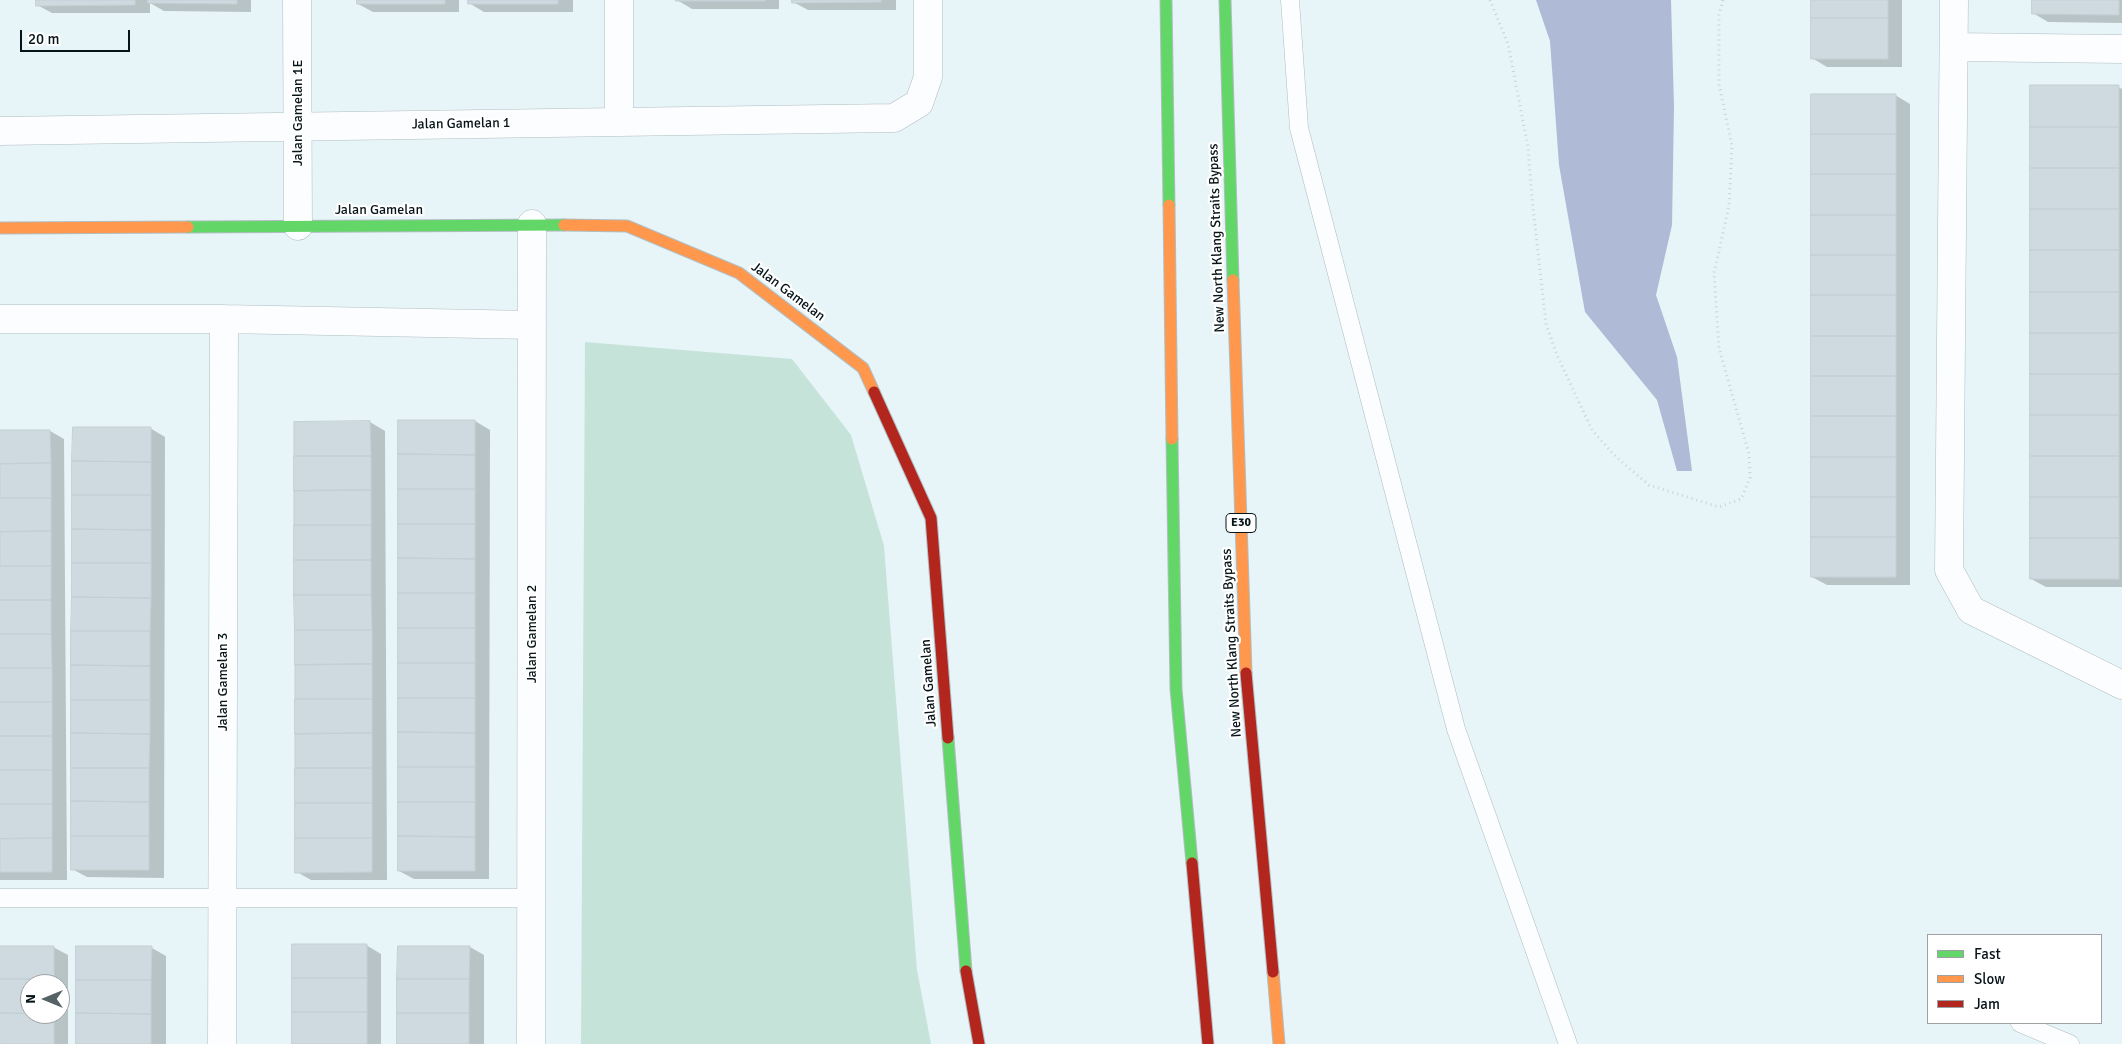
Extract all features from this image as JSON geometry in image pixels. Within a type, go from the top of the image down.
[{"type":"main road","points":[[1166,0],[1176,688],[1208,1044]]},
{"type":"main road","name":"New North Klang Straits Bypass","points":[[1226,0],[1245,664],[1279,1044]]},
{"type":"main road","name":"Jalan Gamelan","points":[[0,228],[532,224],[627,226],[739,272],[863,368],[931,518],[965,966],[979,1044]]},
{"type":"street","name":"Jalan Gamelan 1E","points":[[297,0],[298,226]]},
{"type":"street","points":[[619,0],[619,121]]},
{"type":"street","name":"Jalan Gamelan 1","points":[[0,131],[894,118],[918,103],[928,77],[928,0]]},
{"type":"street","points":[[1954,0],[1949,570],[1971,610],[2122,685]]},
{"type":"street","points":[[1954,47],[2122,50]]},
{"type":"street","name":"Jalan Gamelan 2","points":[[531,1044],[532,224]]},
{"type":"street","points":[[0,319],[224,319],[532,325]]},
{"type":"street","name":"Jalan Gamelan 3","points":[[222,1044],[224,319]]},
{"type":"lane","points":[[1290,0],[1299,128],[1456,729],[1568,1044]]},
{"type":"lane","points":[[0,898],[532,898]]},
{"type":"lane","points":[[2022,1024],[2070,1044]]},
{"type":"path","points":[[1490,0],[1508,44],[1526,138],[1546,324],[1557,355],[1592,430],[1616,457],[1649,486],[1719,507],[1741,499],[1750,478],[1749,454],[1719,348],[1714,272],[1729,206],[1732,146],[1719,84],[1719,16],[1722,0]]},
{"type":"green space","points":[[585,342],[792,359],[851,435],[884,546],[917,970],[931,1044],[581,1044]]},
{"type":"water","points":[[1536,0],[1671,0],[1674,107],[1672,225],[1656,295],[1677,357],[1692,471],[1677,471],[1657,400],[1585,312],[1559,165],[1550,41]]},
{"type":"building","points":[[36,0],[135,0],[135,5],[36,6]]},
{"type":"building","points":[[148,0],[237,0],[237,4],[148,3]]},
{"type":"building","points":[[357,0],[445,0],[445,4],[357,4]]},
{"type":"building","points":[[468,0],[558,0],[558,4],[468,4]]},
{"type":"building","points":[[765,0],[765,1],[676,1]]},
{"type":"building","points":[[792,0],[881,0],[881,2],[792,3]]},
{"type":"building","points":[[1811,0],[1888,0],[1888,18],[1811,18]]},
{"type":"building","points":[[2032,0],[2119,0],[2119,15],[2032,14]]},
{"type":"building","points":[[1811,18],[1888,18],[1888,59],[1811,59]]},
{"type":"building","points":[[2030,85],[2119,85],[2119,127],[2030,127]]},
{"type":"building","points":[[1811,94],[1896,94],[1896,134],[1811,134]]},
{"type":"building","points":[[2030,127],[2119,127],[2119,168],[2030,168]]},
{"type":"building","points":[[1811,134],[1896,134],[1896,174],[1811,174]]},
{"type":"building","points":[[2030,168],[2119,168],[2119,209],[2030,209]]},
{"type":"building","points":[[1811,174],[1896,174],[1896,215],[1811,215]]},
{"type":"building","points":[[2030,209],[2119,209],[2119,250],[2030,250]]},
{"type":"building","points":[[1811,215],[1896,215],[1896,255],[1811,255]]},
{"type":"building","points":[[2030,250],[2119,250],[2119,292],[2030,292]]},
{"type":"building","points":[[1811,255],[1896,255],[1896,295],[1811,295]]},
{"type":"building","points":[[2030,292],[2119,292],[2119,333],[2030,333]]},
{"type":"building","points":[[1811,295],[1896,295],[1896,336],[1811,336]]},
{"type":"building","points":[[2030,333],[2119,333],[2119,374],[2030,374]]},
{"type":"building","points":[[1811,336],[1896,336],[1896,376],[1811,376]]},
{"type":"building","points":[[2030,374],[2119,374],[2119,415],[2030,415]]},
{"type":"building","points":[[1811,376],[1896,376],[1896,416],[1811,416]]},
{"type":"building","points":[[2030,415],[2119,415],[2119,456],[2030,456]]},
{"type":"building","points":[[1811,416],[1896,416],[1896,457],[1811,457]]},
{"type":"building","points":[[398,420],[475,420],[475,455],[398,454]]},
{"type":"building","points":[[370,421],[371,456],[294,456],[294,422]]},
{"type":"building","points":[[73,427],[151,427],[151,462],[72,461]]},
{"type":"building","points":[[0,430],[50,430],[51,463],[0,464]]},
{"type":"building","points":[[398,454],[475,455],[475,489],[398,489]]},
{"type":"building","points":[[294,456],[371,456],[371,490],[294,491]]},
{"type":"building","points":[[2030,456],[2119,456],[2119,497],[2030,497]]},
{"type":"building","points":[[1811,457],[1896,457],[1896,497],[1811,497]]},
{"type":"building","points":[[72,461],[151,462],[151,495],[72,495]]},
{"type":"building","points":[[51,463],[51,498],[0,498],[0,464]]},
{"type":"building","points":[[398,489],[475,489],[475,524],[398,524]]},
{"type":"building","points":[[371,490],[371,525],[294,525],[294,491]]},
{"type":"building","points":[[72,495],[151,495],[151,530],[72,529]]},
{"type":"building","points":[[1811,497],[1896,497],[1896,537],[1811,537]]},
{"type":"building","points":[[2030,497],[2119,497],[2119,538],[2030,538]]},
{"type":"building","points":[[0,498],[51,498],[51,531],[0,532]]},
{"type":"building","points":[[398,524],[475,524],[475,559],[398,558]]},
{"type":"building","points":[[294,525],[371,525],[371,560],[294,560]]},
{"type":"building","points":[[72,529],[151,530],[151,563],[72,563]]},
{"type":"building","points":[[51,531],[51,566],[0,566],[0,532]]},
{"type":"building","points":[[1811,537],[1896,537],[1896,577],[1811,577]]},
{"type":"building","points":[[2030,538],[2119,538],[2119,579],[2030,579]]},
{"type":"building","points":[[398,558],[475,559],[475,593],[398,593]]},
{"type":"building","points":[[294,560],[371,560],[371,595],[294,595]]},
{"type":"building","points":[[72,563],[151,563],[151,598],[72,597]]},
{"type":"building","points":[[0,566],[51,566],[51,600],[0,600]]},
{"type":"building","points":[[398,593],[475,593],[475,628],[398,628]]},
{"type":"building","points":[[294,595],[371,595],[372,630],[295,630]]},
{"type":"building","points":[[72,597],[151,598],[150,631],[71,631]]},
{"type":"building","points":[[0,600],[51,600],[51,634],[0,634]]},
{"type":"building","points":[[398,628],[475,628],[475,663],[398,663]]},
{"type":"building","points":[[295,630],[372,630],[372,664],[295,665]]},
{"type":"building","points":[[71,631],[150,631],[150,666],[71,665]]},
{"type":"building","points":[[0,634],[51,634],[52,668],[0,668]]},
{"type":"building","points":[[398,663],[475,663],[475,698],[398,698]]},
{"type":"building","points":[[372,664],[372,699],[295,699],[295,665]]},
{"type":"building","points":[[71,665],[150,666],[150,700],[71,700]]},
{"type":"building","points":[[0,668],[52,668],[52,702],[0,702]]},
{"type":"building","points":[[398,698],[475,698],[475,733],[398,732]]},
{"type":"building","points":[[295,699],[372,699],[372,733],[295,734]]},
{"type":"building","points":[[71,700],[150,700],[150,734],[71,733]]},
{"type":"building","points":[[0,702],[52,702],[52,736],[0,736]]},
{"type":"building","points":[[398,732],[475,733],[475,767],[398,767]]},
{"type":"building","points":[[71,733],[150,734],[149,768],[71,768]]},
{"type":"building","points":[[372,733],[372,768],[295,768],[295,734]]},
{"type":"building","points":[[0,736],[52,736],[52,770],[0,770]]},
{"type":"building","points":[[398,767],[475,767],[475,802],[398,802]]},
{"type":"building","points":[[71,768],[149,768],[149,802],[71,801]]},
{"type":"building","points":[[295,768],[372,768],[372,803],[295,803]]},
{"type":"building","points":[[0,770],[52,770],[52,804],[0,804]]},
{"type":"building","points":[[71,801],[149,802],[149,836],[71,836]]},
{"type":"building","points":[[398,802],[475,802],[475,837],[398,836]]},
{"type":"building","points":[[295,803],[372,803],[372,838],[295,838]]},
{"type":"building","points":[[0,804],[52,804],[52,838],[0,839]]},
{"type":"building","points":[[71,836],[149,836],[149,870],[71,870]]},
{"type":"building","points":[[398,836],[475,837],[475,871],[398,871]]},
{"type":"building","points":[[52,838],[52,872],[0,872],[0,839]]},
{"type":"building","points":[[295,838],[372,838],[372,872],[295,873]]},
{"type":"building","points":[[292,944],[367,944],[367,978],[292,978]]},
{"type":"building","points":[[0,946],[54,946],[54,974],[20,974],[20,979],[0,979]]},
{"type":"building","points":[[76,946],[152,946],[151,980],[76,980]]},
{"type":"building","points":[[398,946],[470,946],[469,979],[397,979]]},
{"type":"building","points":[[292,978],[367,978],[367,1012],[292,1012]]},
{"type":"building","points":[[0,979],[20,979],[20,1013],[0,1013]]},
{"type":"building","points":[[397,979],[469,979],[469,1013],[397,1013]]},
{"type":"building","points":[[76,980],[151,980],[151,1014],[76,1013]]},
{"type":"building","points":[[292,1012],[367,1012],[367,1044],[292,1044]]},
{"type":"building","points":[[0,1013],[20,1013],[20,1024],[54,1024],[54,1044],[0,1044]]},
{"type":"building","points":[[76,1013],[151,1014],[151,1044],[76,1044]]},
{"type":"building","points":[[397,1013],[469,1013],[469,1044],[397,1044]]},
{"type":"traffic: fast","points":[[1166,0],[1169,205]]},
{"type":"traffic: fast","points":[[1225,0],[1233,280]]},
{"type":"traffic: fast","points":[[188,227],[564,225]]},
{"type":"traffic: fast","points":[[1172,439],[1176,689],[1192,863]]},
{"type":"traffic: fast","points":[[948,738],[966,971]]},
{"type":"traffic: slow","points":[[1169,205],[1172,439]]},
{"type":"traffic: slow","points":[[564,225],[627,226],[739,273],[863,368],[874,392]]},
{"type":"traffic: slow","points":[[0,228],[188,227]]},
{"type":"traffic: slow","points":[[1233,280],[1246,673]]},
{"type":"traffic: slow","points":[[1273,972],[1279,1044]]},
{"type":"traffic: jam","points":[[874,392],[931,518],[948,738]]},
{"type":"traffic: jam","points":[[1246,673],[1273,972]]},
{"type":"traffic: jam","points":[[1192,863],[1208,1044]]},
{"type":"traffic: jam","points":[[966,971],[979,1044]]}]
